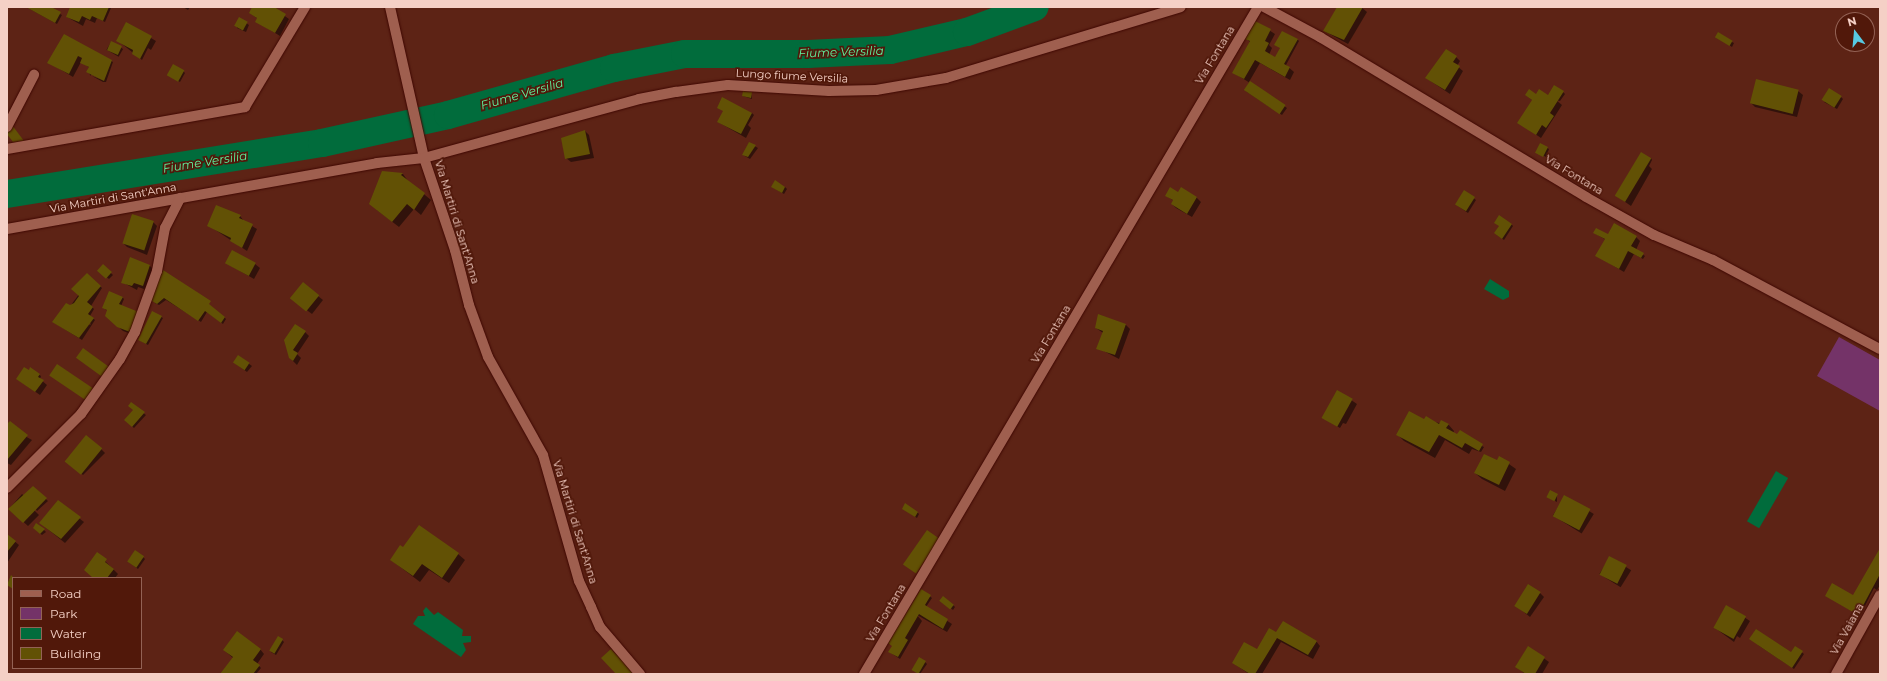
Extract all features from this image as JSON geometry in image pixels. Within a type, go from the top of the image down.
[{"type":"street","points":[[7,149],[245,107],[305,7]]},
{"type":"street","points":[[390,7],[423,154]]},
{"type":"street","name":"Lungo fiume Versilia","points":[[423,154],[639,98],[676,92],[728,85],[829,91],[876,90],[946,78],[1181,7]]},
{"type":"street","name":"Via Fontana","points":[[864,674],[1258,7]]},
{"type":"street","name":"Via Fontana","points":[[1264,7],[1341,49],[1586,197],[1654,235],[1712,260],[1880,349]]},
{"type":"street","points":[[7,127],[34,75]]},
{"type":"street","name":"Via Martiri di Sant'Anna","points":[[7,229],[423,154],[455,250],[469,304],[488,356],[542,455],[579,581],[600,627],[640,674]]},
{"type":"street","points":[[7,487],[81,414],[120,358],[135,332],[157,271],[165,228],[180,198]]},
{"type":"street","name":"Via Vaiana","points":[[1836,674],[1880,595]]},
{"type":"green space","points":[[1839,337],[1880,360],[1880,411],[1817,376]]},
{"type":"water","points":[[1490,279],[1509,291],[1509,297],[1503,300],[1484,289]]},
{"type":"water","points":[[1776,471],[1788,478],[1759,528],[1747,521]]},
{"type":"water","points":[[426,607],[434,615],[438,612],[463,630],[462,636],[471,636],[471,642],[463,643],[466,650],[461,657],[413,624],[418,616],[425,616],[423,611]]},
{"type":"building","points":[[26,7],[51,7],[61,12],[55,23]]},
{"type":"building","points":[[70,7],[109,7],[103,21],[92,16],[90,20],[82,16],[79,22],[66,17]]},
{"type":"building","points":[[252,7],[274,7],[286,14],[275,33],[255,22],[257,18],[249,13]]},
{"type":"building","points":[[1337,7],[1363,7],[1344,40],[1323,31]]},
{"type":"building","points":[[239,17],[248,22],[243,31],[234,26]]},
{"type":"building","points":[[1255,21],[1271,29],[1265,41],[1269,43],[1265,51],[1275,57],[1280,48],[1274,45],[1282,31],[1298,39],[1284,64],[1290,67],[1285,77],[1255,60],[1244,79],[1232,73],[1250,41],[1245,39]]},
{"type":"building","points":[[126,22],[152,36],[140,59],[132,54],[133,50],[116,41]]},
{"type":"building","points":[[1718,32],[1733,41],[1729,46],[1715,37]]},
{"type":"building","points":[[64,34],[112,60],[104,81],[86,72],[89,67],[80,63],[82,58],[78,56],[69,74],[47,63]]},
{"type":"building","points":[[111,41],[122,46],[118,55],[107,50]]},
{"type":"building","points":[[1446,49],[1457,56],[1453,62],[1460,66],[1445,90],[1425,78]]},
{"type":"building","points":[[173,64],[184,70],[178,82],[167,75]]},
{"type":"building","points":[[1756,79],[1799,90],[1793,114],[1750,103]]},
{"type":"building","points":[[1250,81],[1286,105],[1279,114],[1244,90]]},
{"type":"building","points":[[1554,85],[1564,91],[1550,113],[1554,116],[1546,128],[1542,125],[1536,135],[1517,123],[1532,100],[1525,95],[1529,89],[1536,94],[1539,89],[1548,95]]},
{"type":"building","points":[[1829,88],[1842,96],[1834,108],[1822,100]]},
{"type":"building","points":[[743,91],[752,92],[751,98],[742,96]]},
{"type":"building","points":[[722,97],[752,113],[741,134],[717,122],[723,111],[717,108]]},
{"type":"building","points":[[12,125],[24,141],[13,142],[7,134]]},
{"type":"building","points":[[585,130],[590,154],[565,159],[561,138]]},
{"type":"building","points":[[749,142],[756,145],[748,157],[742,155]]},
{"type":"building","points":[[1540,143],[1548,147],[1543,157],[1535,153]]},
{"type":"building","points":[[1641,152],[1651,158],[1625,202],[1615,196]]},
{"type":"building","points":[[382,171],[403,173],[401,175],[425,193],[414,210],[407,204],[392,222],[369,204]]},
{"type":"building","points":[[775,180],[785,187],[782,193],[771,187]]},
{"type":"building","points":[[1170,187],[1178,192],[1181,187],[1197,197],[1187,214],[1171,204],[1173,200],[1165,196]]},
{"type":"building","points":[[1464,190],[1475,197],[1466,211],[1455,204]]},
{"type":"building","points":[[216,205],[241,215],[239,218],[253,224],[242,248],[230,241],[231,238],[207,226]]},
{"type":"building","points":[[132,214],[154,221],[144,251],[122,243]]},
{"type":"building","points":[[1499,215],[1512,224],[1502,239],[1494,233],[1499,226],[1494,223]]},
{"type":"building","points":[[1614,223],[1637,236],[1631,246],[1644,253],[1641,258],[1628,251],[1619,269],[1595,256],[1605,239],[1593,233],[1596,228],[1608,234]]},
{"type":"building","points":[[232,250],[256,263],[249,276],[225,263]]},
{"type":"building","points":[[130,257],[150,265],[143,286],[134,283],[132,286],[121,283]]},
{"type":"building","points":[[103,264],[112,272],[106,279],[97,271]]},
{"type":"building","points":[[163,270],[211,301],[209,304],[225,317],[221,323],[205,311],[198,321],[164,298],[157,304],[152,301],[152,292]]},
{"type":"building","points":[[87,273],[101,286],[87,302],[93,307],[88,314],[94,318],[79,338],[52,322],[66,303],[70,305],[74,303],[79,296],[71,289]]},
{"type":"building","points":[[303,282],[319,295],[306,312],[290,298]]},
{"type":"building","points":[[109,291],[123,297],[119,304],[141,313],[130,332],[117,327],[105,316],[107,310],[102,308]]},
{"type":"building","points":[[152,311],[162,316],[146,344],[138,340]]},
{"type":"building","points":[[1098,314],[1126,324],[1115,355],[1096,349],[1103,331],[1095,328]]},
{"type":"building","points":[[295,324],[306,331],[293,350],[298,353],[293,361],[289,358],[284,340]]},
{"type":"building","points":[[83,348],[111,368],[103,378],[76,358]]},
{"type":"building","points":[[238,355],[250,363],[245,370],[233,362]]},
{"type":"building","points":[[57,364],[95,390],[87,401],[49,376]]},
{"type":"building","points":[[24,367],[29,370],[30,367],[40,374],[38,377],[44,380],[35,392],[16,379]]},
{"type":"building","points":[[1337,390],[1353,399],[1337,427],[1321,418]]},
{"type":"building","points":[[131,402],[145,412],[132,427],[124,420],[133,410],[128,406]]},
{"type":"building","points":[[1409,411],[1424,419],[1426,416],[1439,424],[1441,420],[1449,424],[1446,428],[1457,434],[1460,430],[1483,444],[1479,451],[1465,443],[1462,448],[1439,435],[1429,452],[1396,435]]},
{"type":"building","points":[[10,421],[28,435],[7,460],[7,424]]},
{"type":"building","points":[[86,435],[102,448],[81,475],[65,461]]},
{"type":"building","points":[[1484,454],[1497,460],[1499,456],[1510,462],[1499,485],[1474,473]]},
{"type":"building","points":[[33,486],[47,498],[23,523],[8,509]]},
{"type":"building","points":[[1550,490],[1558,494],[1554,501],[1546,497]]},
{"type":"building","points":[[1564,495],[1590,509],[1579,530],[1553,516]]},
{"type":"building","points":[[58,500],[81,517],[61,539],[39,523]]},
{"type":"building","points":[[905,503],[918,512],[915,517],[902,509]]},
{"type":"building","points":[[36,523],[45,529],[40,534],[33,528]]},
{"type":"building","points":[[419,525],[459,553],[442,578],[422,564],[413,576],[390,560],[400,545],[403,547]]},
{"type":"building","points":[[927,530],[940,539],[916,574],[903,564]]},
{"type":"building","points":[[7,534],[16,541],[7,552]]},
{"type":"building","points":[[1880,548],[1880,574],[1858,615],[1825,596],[1832,583],[1853,595]]},
{"type":"building","points":[[135,550],[144,556],[136,568],[127,562]]},
{"type":"building","points":[[97,552],[107,559],[105,562],[114,569],[108,577],[92,577],[84,570]]},
{"type":"building","points":[[1609,556],[1627,565],[1617,584],[1599,575]]},
{"type":"building","points":[[11,575],[13,577],[12,588],[7,585]]},
{"type":"building","points":[[1528,584],[1541,592],[1527,614],[1514,606]]},
{"type":"building","points":[[921,589],[931,595],[925,605],[948,619],[943,629],[919,614],[905,638],[908,640],[898,657],[888,652],[892,646],[888,643]]},
{"type":"building","points":[[943,596],[954,605],[950,609],[939,601]]},
{"type":"building","points":[[1726,605],[1746,616],[1734,639],[1713,628]]},
{"type":"building","points":[[1283,621],[1317,641],[1308,655],[1277,638],[1255,674],[1250,674],[1232,663],[1244,642],[1257,649],[1269,628],[1276,632]]},
{"type":"building","points":[[1756,629],[1791,652],[1795,646],[1803,651],[1792,668],[1749,639]]},
{"type":"building","points":[[237,631],[261,649],[253,660],[260,665],[253,674],[220,674],[233,657],[223,650]]},
{"type":"building","points":[[278,636],[283,639],[274,654],[269,651]]},
{"type":"building","points":[[1528,646],[1545,657],[1535,674],[1526,674],[1515,667]]},
{"type":"building","points":[[611,649],[635,674],[616,674],[601,658]]},
{"type":"building","points":[[919,657],[926,661],[918,674],[912,670]]},
{"type":"waterway","name":"Fiume Versilia","points":[[7,194],[322,143],[448,115],[614,68],[685,54],[808,54],[890,50],[967,32],[1035,7]]}]
